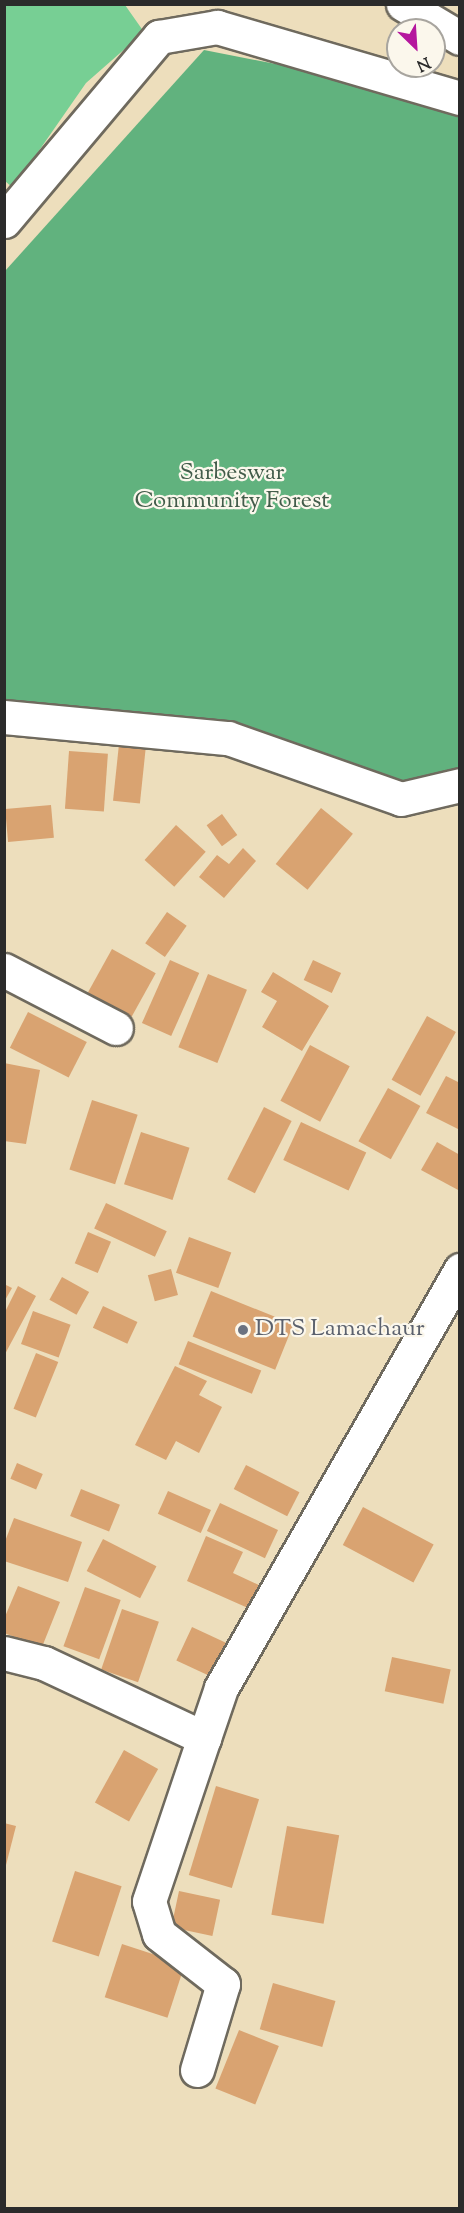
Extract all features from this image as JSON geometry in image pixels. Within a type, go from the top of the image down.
[{"type":"street","points":[[403,4],[459,38]]},
{"type":"street","points":[[4,221],[159,37],[217,27],[459,98]]},
{"type":"street","points":[[4,717],[228,738],[401,799],[459,785]]},
{"type":"street","points":[[4,970],[116,1028]]},
{"type":"street","points":[[197,2070],[223,1984],[213,1972],[159,1934],[149,1901],[221,1688],[459,1269]]},
{"type":"street","points":[[4,1653],[44,1664],[204,1738]]},
{"type":"green space","points":[[5,5],[125,5],[144,32],[86,83],[13,188],[5,181]]},
{"type":"green space","name":"Sarbeswar Community Forest","points":[[204,50],[368,82],[459,117],[459,774],[401,785],[5,704],[5,271]]},
{"type":"building","points":[[119,744],[146,747],[140,804],[113,801]]},
{"type":"building","points":[[69,751],[108,754],[104,812],[65,809]]},
{"type":"building","points":[[51,805],[54,838],[8,842],[5,809]]},
{"type":"building","points":[[321,808],[353,834],[308,890],[276,864]]},
{"type":"building","points":[[222,814],[237,835],[222,846],[207,825]]},
{"type":"building","points":[[176,825],[206,852],[174,887],[145,860]]},
{"type":"building","points":[[243,848],[256,861],[224,898],[199,877],[217,855],[229,864]]},
{"type":"building","points":[[167,912],[187,926],[165,957],[145,943]]},
{"type":"building","points":[[112,949],[156,973],[131,1017],[88,993]]},
{"type":"building","points":[[170,960],[199,973],[171,1036],[142,1023]]},
{"type":"building","points":[[313,960],[341,973],[332,993],[304,980]]},
{"type":"building","points":[[273,972],[329,1006],[302,1051],[262,1027],[277,1001],[261,992]]},
{"type":"building","points":[[208,974],[247,990],[217,1063],[178,1047]]},
{"type":"building","points":[[28,1012],[87,1042],[69,1078],[10,1048]]},
{"type":"building","points":[[427,1016],[456,1032],[420,1096],[392,1080]]},
{"type":"building","points":[[310,1045],[350,1066],[320,1122],[280,1101]]},
{"type":"building","points":[[4,1063],[40,1070],[26,1144],[4,1141]]},
{"type":"building","points":[[446,1076],[460,1083],[460,1130],[426,1113]]},
{"type":"building","points":[[388,1088],[420,1106],[391,1159],[358,1141]]},
{"type":"building","points":[[92,1100],[138,1115],[115,1184],[69,1169]]},
{"type":"building","points":[[264,1107],[292,1121],[255,1193],[227,1179]]},
{"type":"building","points":[[301,1122],[366,1152],[349,1190],[283,1160]]},
{"type":"building","points":[[141,1132],[190,1148],[173,1200],[124,1184]]},
{"type":"building","points":[[437,1142],[460,1155],[460,1191],[421,1170]]},
{"type":"building","points":[[106,1203],[167,1231],[155,1257],[94,1228]]},
{"type":"building","points":[[88,1232],[111,1242],[98,1273],[75,1263]]},
{"type":"building","points":[[189,1237],[231,1252],[218,1288],[176,1273]]},
{"type":"building","points":[[171,1269],[178,1295],[155,1301],[148,1275]]},
{"type":"building","points":[[62,1277],[89,1292],[77,1315],[49,1300]]},
{"type":"building","points":[[4,1284],[12,1288],[4,1302]]},
{"type":"building","points":[[18,1286],[36,1296],[4,1356],[4,1314]]},
{"type":"building","name":"DTS Lamachaur","points":[[211,1291],[294,1324],[275,1370],[193,1336]]},
{"type":"building","points":[[103,1306],[137,1322],[127,1344],[93,1328]]},
{"type":"building","points":[[33,1311],[71,1325],[59,1358],[21,1344]]},
{"type":"building","points":[[188,1341],[261,1371],[252,1394],[179,1364]]},
{"type":"building","points":[[36,1353],[58,1362],[36,1418],[14,1409]]},
{"type":"building","points":[[175,1366],[207,1381],[199,1395],[222,1407],[199,1453],[176,1441],[166,1460],[135,1445]]},
{"type":"building","points":[[17,1463],[43,1474],[36,1490],[10,1479]]},
{"type":"building","points":[[246,1465],[299,1492],[287,1516],[234,1489]]},
{"type":"building","points":[[81,1489],[120,1505],[109,1532],[70,1516]]},
{"type":"building","points":[[168,1491],[211,1510],[201,1533],[158,1514]]},
{"type":"building","points":[[220,1503],[278,1530],[265,1558],[207,1531]]},
{"type":"building","points":[[363,1507],[434,1545],[413,1583],[343,1545]]},
{"type":"building","points":[[14,1518],[82,1542],[68,1582],[4,1561],[4,1544]]},
{"type":"building","points":[[206,1536],[243,1552],[233,1573],[261,1586],[248,1608],[187,1581]]},
{"type":"building","points":[[103,1539],[156,1566],[140,1598],[87,1571]]},
{"type":"building","points":[[18,1586],[60,1602],[42,1647],[4,1633],[4,1619]]},
{"type":"building","points":[[85,1587],[121,1600],[99,1659],[63,1646]]},
{"type":"building","points":[[122,1609],[159,1622],[138,1682],[101,1670]]},
{"type":"building","points":[[192,1627],[226,1643],[211,1677],[176,1661]]},
{"type":"building","points":[[392,1657],[451,1669],[443,1704],[385,1691]]},
{"type":"building","points":[[124,1750],[158,1769],[129,1821],[95,1802]]},
{"type":"building","points":[[216,1786],[259,1799],[232,1888],[189,1875]]},
{"type":"building","points":[[4,1823],[16,1826],[5,1869],[4,1869]]},
{"type":"building","points":[[287,1826],[339,1835],[324,1924],[271,1915]]},
{"type":"building","points":[[75,1871],[122,1886],[99,1957],[52,1941]]},
{"type":"building","points":[[179,1891],[220,1900],[212,1936],[171,1927]]},
{"type":"building","points":[[122,1944],[185,1964],[167,2018],[105,1997]]},
{"type":"building","points":[[273,1983],[335,2001],[322,2047],[260,2029]]},
{"type":"building","points":[[239,2030],[279,2046],[255,2105],[215,2088]]},
{"type":"place","name":"DTS Lamachaur","points":[[243,1330]]}]
